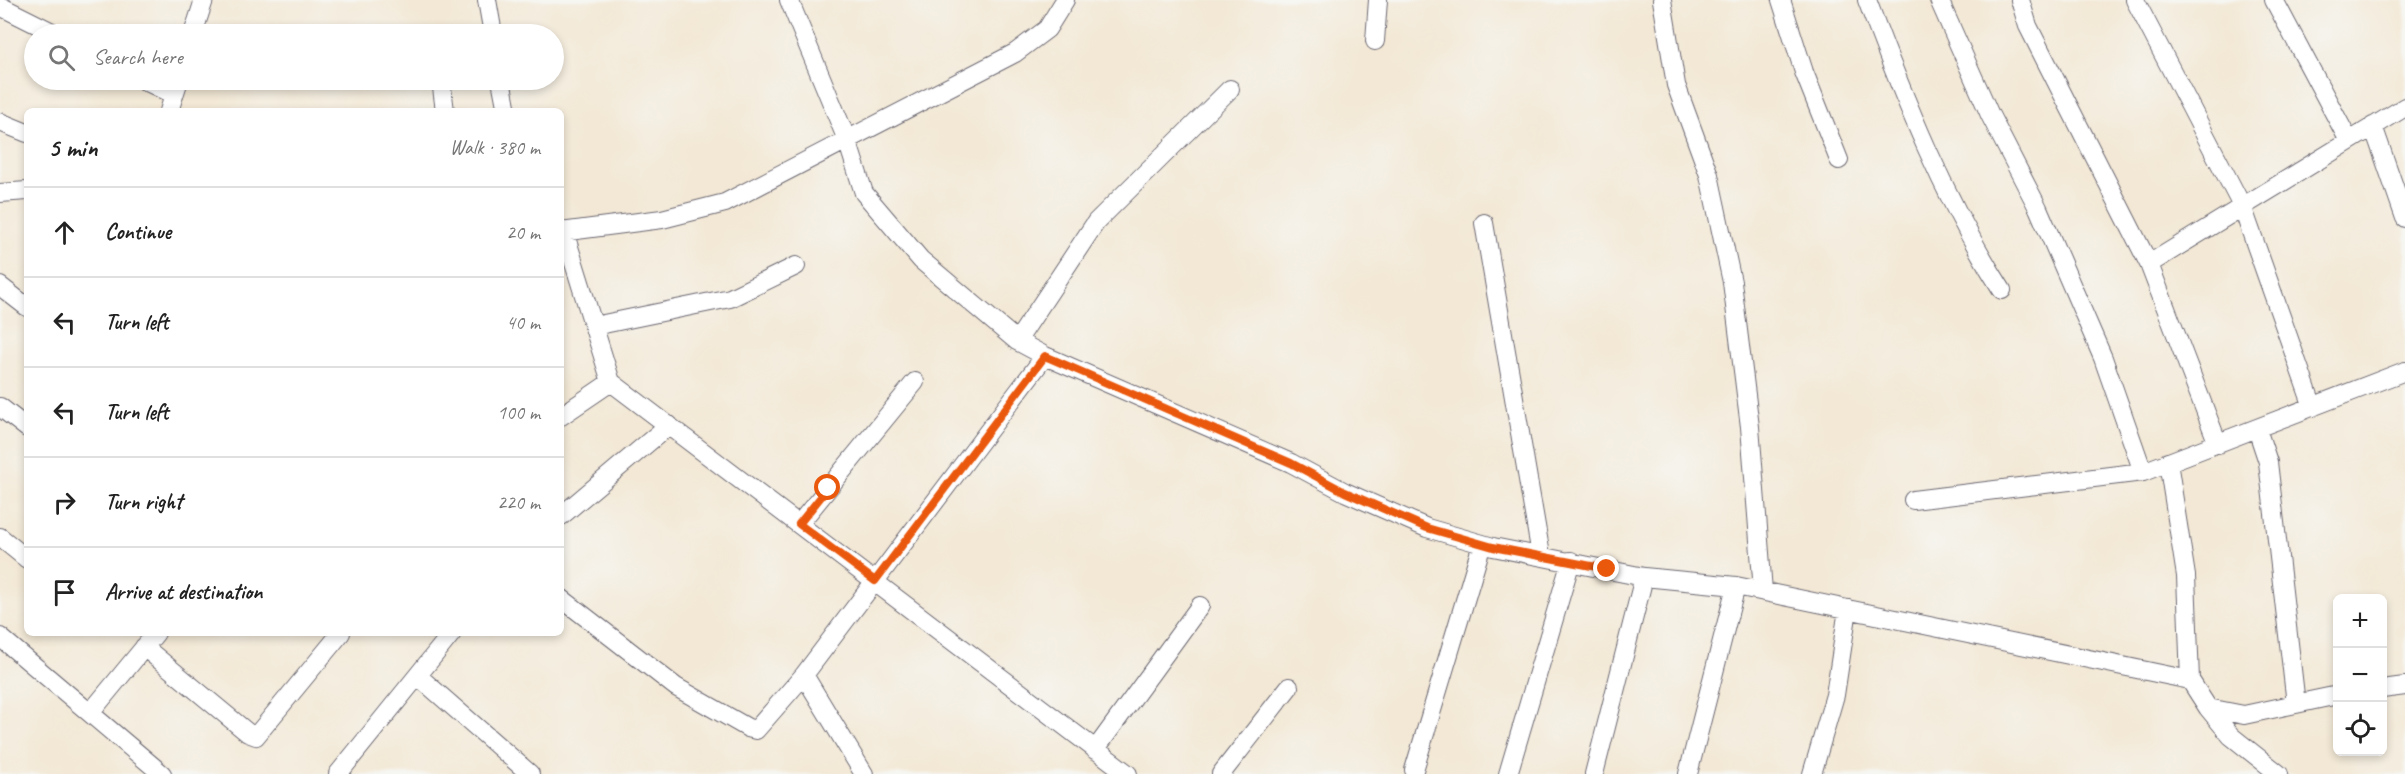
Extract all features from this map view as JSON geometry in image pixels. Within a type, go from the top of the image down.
[{"type":"street","points":[[196,24],[204,0]]},
{"type":"street","points":[[487,0],[492,24]]},
{"type":"street","points":[[789,0],[847,140],[864,193],[921,260],[1017,341],[1045,356],[1291,463],[1345,492],[1427,528],[1482,544],[1644,577],[1736,586],[1763,591],[2190,680]]},
{"type":"street","points":[[564,231],[662,219],[725,203],[1015,53],[1047,29],[1065,0]]},
{"type":"street","points":[[1374,40],[1378,0]]},
{"type":"street","points":[[1662,0],[1676,85],[1709,175],[1732,282],[1750,427],[1763,591]]},
{"type":"street","points":[[1781,0],[1804,72],[1839,160]]},
{"type":"street","points":[[1867,0],[1887,53],[1970,240],[2002,290]]},
{"type":"street","points":[[1939,0],[1990,115],[2038,208],[2103,358],[2143,471]]},
{"type":"street","points":[[2020,0],[2028,26],[2149,264],[2218,444]]},
{"type":"street","points":[[2135,0],[2242,206],[2313,406]]},
{"type":"street","points":[[2274,0],[2349,141]]},
{"type":"street","points":[[0,6],[36,24]]},
{"type":"street","points":[[1017,341],[1096,222],[1230,89]]},
{"type":"street","points":[[442,90],[445,108]]},
{"type":"street","points":[[503,90],[506,108]]},
{"type":"street","points":[[2149,264],[2405,106]]},
{"type":"street","points":[[0,122],[24,132]]},
{"type":"street","points":[[2373,126],[2405,218]]},
{"type":"street","points":[[0,193],[24,191]]},
{"type":"street","points":[[1484,223],[1541,555]]},
{"type":"street","points":[[564,234],[611,382],[1128,774]]},
{"type":"street","points":[[594,326],[730,298],[796,266]]},
{"type":"street","points":[[0,286],[24,305]]},
{"type":"street","points":[[564,600],[676,687],[748,728],[756,730],[804,675],[1045,356]]},
{"type":"street","points":[[1913,500],[2143,471],[2313,406],[2404,375]]},
{"type":"street","points":[[564,414],[611,382]]},
{"type":"street","points":[[799,524],[915,382]]},
{"type":"street","points":[[0,407],[24,426]]},
{"type":"street","points":[[564,513],[669,425]]},
{"type":"street","points":[[2257,429],[2268,462],[2296,704]]},
{"type":"street","points":[[2168,462],[2186,576],[2190,680],[2208,708],[2231,736],[2280,774]]},
{"type":"street","points":[[0,537],[24,556]]},
{"type":"street","points":[[1414,770],[1482,544]]},
{"type":"street","points":[[1508,774],[1571,561]]},
{"type":"street","points":[[1594,774],[1644,577]]},
{"type":"street","points":[[1688,774],[1736,586]]},
{"type":"street","points":[[1095,750],[1200,606]]},
{"type":"street","points":[[1812,774],[1835,695],[1848,609]]},
{"type":"street","points":[[91,712],[153,636]]},
{"type":"street","points":[[144,647],[248,734],[256,736],[339,636]]},
{"type":"street","points":[[338,774],[450,636]]},
{"type":"street","points":[[0,637],[162,774]]},
{"type":"street","points":[[804,675],[864,774]]},
{"type":"street","points":[[418,676],[530,774]]},
{"type":"street","points":[[2387,688],[2405,686]]},
{"type":"street","points":[[1221,774],[1289,687]]},
{"type":"street","points":[[2208,708],[2244,715],[2333,696]]},
{"type":"route","points":[[828,488],[799,524],[875,581],[1045,356],[1291,463],[1345,492],[1427,528],[1493,547],[1607,569]]}]
